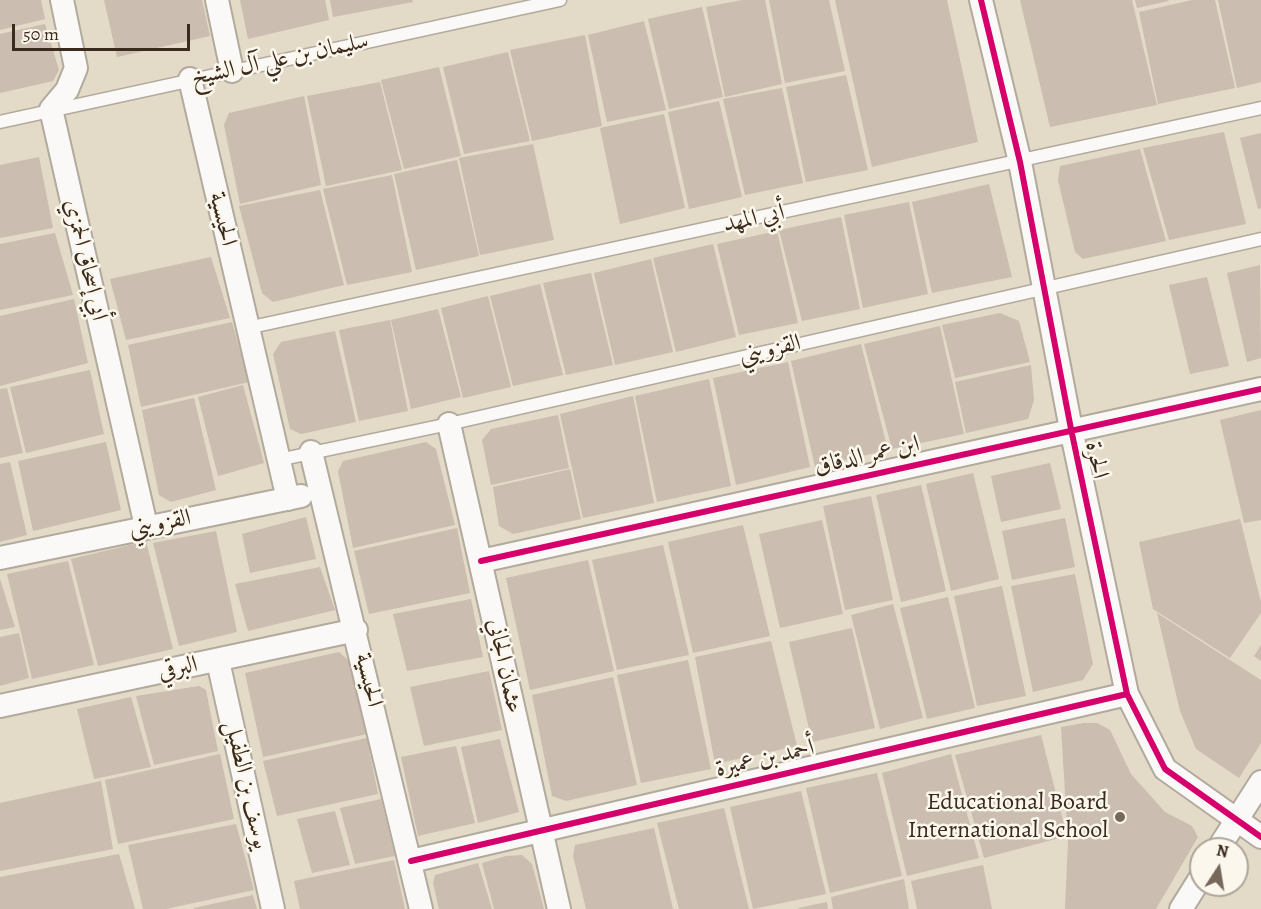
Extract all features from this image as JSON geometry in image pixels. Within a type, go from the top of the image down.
[{"type":"street","points":[[51,109],[67,90],[75,68],[62,0]]},
{"type":"street","points":[[217,0],[231,71]]},
{"type":"street","name":"الحرة","points":[[981,0],[1020,162],[1071,429],[1127,694],[1165,769],[1261,837]]},
{"type":"street","name":"الحيسية","points":[[190,79],[246,328],[288,499]]},
{"type":"street","name":"أبي إسحاق الحمزي","points":[[51,109],[146,526]]},
{"type":"street","name":"ابن عمر الدقاق","points":[[481,561],[1071,429],[1261,389]]},
{"type":"street","name":"عثمان الجاني","points":[[449,424],[539,830],[559,909]]},
{"type":"street","name":"الحيسية","points":[[311,452],[356,630],[421,909]]},
{"type":"street","name":"القزويني","points":[[0,558],[320,491]]},
{"type":"street","name":"البرقي","points":[[0,706],[356,630]]},
{"type":"street","name":"يوسف بن الطفيل","points":[[218,661],[273,909]]},
{"type":"street","name":"أحمد بن عميرة","points":[[411,861],[1127,694]]},
{"type":"street","points":[[1226,837],[1261,782]]},
{"type":"street","points":[[1181,909],[1189,896]]},
{"type":"lane","name":"سليمان بن علي آل الشيخ","points":[[0,122],[51,109],[560,0]]},
{"type":"lane","name":"أبي المهد","points":[[246,328],[1261,108]]},
{"type":"lane","name":"القزويني","points":[[278,459],[449,424],[1261,238]]},
{"type":"building","points":[[0,0],[41,0],[45,19],[0,30]]},
{"type":"building","points":[[104,0],[202,0],[210,36],[117,57]]},
{"type":"building","points":[[240,0],[325,0],[329,20],[248,39]]},
{"type":"building","points":[[330,0],[412,0],[413,2],[333,17]]},
{"type":"building","points":[[742,0],[765,0],[782,84],[725,97],[706,7]]},
{"type":"building","points":[[769,0],[829,0],[845,71],[785,83]]},
{"type":"building","points":[[835,0],[947,0],[978,142],[872,167]]},
{"type":"building","points":[[1020,0],[1132,0],[1157,105],[1050,127]]},
{"type":"building","points":[[1135,0],[1168,0],[1169,1],[1137,8]]},
{"type":"building","points":[[1192,0],[1215,0],[1235,88],[1158,104],[1139,12]]},
{"type":"building","points":[[1218,0],[1261,0],[1261,82],[1237,88]]},
{"type":"building","points":[[702,7],[723,97],[669,109],[648,19]]},
{"type":"building","points":[[644,21],[666,110],[607,122],[588,35]]},
{"type":"building","points":[[45,24],[59,70],[53,81],[0,93],[0,34]]},
{"type":"building","points":[[585,35],[602,126],[532,141],[510,50]]},
{"type":"building","points":[[508,52],[530,141],[464,154],[443,67]]},
{"type":"building","points":[[439,67],[461,156],[404,169],[381,80]]},
{"type":"building","points":[[846,75],[868,170],[806,182],[786,87]]},
{"type":"building","points":[[380,82],[402,170],[326,186],[307,96]]},
{"type":"building","points":[[782,88],[803,183],[745,195],[723,99]]},
{"type":"building","points":[[304,96],[321,185],[240,204],[224,125],[229,113]]},
{"type":"building","points":[[719,101],[742,197],[689,209],[668,112]]},
{"type":"building","points":[[664,114],[685,208],[620,224],[600,128]]},
{"type":"building","points":[[1224,132],[1246,224],[1169,240],[1143,148]]},
{"type":"building","points":[[1261,133],[1261,208],[1258,209],[1240,138]]},
{"type":"building","points":[[533,144],[554,240],[480,255],[459,158]]},
{"type":"building","points":[[1140,149],[1166,241],[1083,259],[1075,252],[1058,180],[1060,166]]},
{"type":"building","points":[[39,157],[53,228],[0,238],[0,165]]},
{"type":"building","points":[[457,160],[479,256],[416,270],[394,174]]},
{"type":"building","points":[[392,175],[412,272],[347,285],[323,189]]},
{"type":"building","points":[[989,184],[1012,277],[932,293],[912,202]]},
{"type":"building","points":[[320,190],[344,285],[273,302],[262,293],[239,206]]},
{"type":"building","points":[[909,202],[928,294],[863,308],[844,215]]},
{"type":"building","points":[[841,217],[860,309],[802,321],[779,230]]},
{"type":"building","points":[[777,231],[798,323],[739,335],[717,244]]},
{"type":"building","points":[[55,233],[73,295],[0,310],[0,244]]},
{"type":"building","points":[[713,244],[736,337],[676,352],[653,258]]},
{"type":"building","points":[[211,257],[230,318],[126,340],[110,279]]},
{"type":"building","points":[[651,259],[673,352],[615,365],[594,273]]},
{"type":"building","points":[[1260,265],[1261,358],[1247,362],[1227,273]]},
{"type":"building","points":[[591,273],[613,365],[566,375],[543,283]]},
{"type":"building","points":[[1207,277],[1229,366],[1190,374],[1169,285]]},
{"type":"building","points":[[540,284],[563,375],[513,386],[490,296]]},
{"type":"building","points":[[488,296],[511,387],[463,398],[441,308]]},
{"type":"building","points":[[74,299],[88,363],[0,386],[0,316]]},
{"type":"building","points":[[438,309],[461,397],[411,409],[391,320]]},
{"type":"building","points":[[1000,313],[1019,321],[1030,362],[955,378],[942,325]]},
{"type":"building","points":[[390,320],[408,411],[359,421],[339,330]]},
{"type":"building","points":[[232,322],[249,382],[141,407],[128,345]]},
{"type":"building","points":[[940,326],[964,434],[892,449],[864,344]]},
{"type":"building","points":[[335,331],[356,422],[301,434],[290,429],[273,354],[281,342]]},
{"type":"building","points":[[861,344],[888,450],[815,467],[791,361]]},
{"type":"building","points":[[788,362],[810,467],[736,485],[713,378]]},
{"type":"building","points":[[1031,365],[1034,400],[1028,419],[966,433],[955,382]]},
{"type":"building","points":[[90,370],[104,434],[26,453],[10,387]]},
{"type":"building","points":[[709,379],[731,486],[657,502],[635,396]]},
{"type":"building","points":[[243,385],[264,463],[218,476],[198,397]]},
{"type":"building","points":[[7,388],[23,453],[0,458],[0,389]]},
{"type":"building","points":[[633,396],[654,503],[583,518],[560,414]]},
{"type":"building","points":[[194,398],[216,490],[171,502],[159,495],[142,410]]},
{"type":"building","points":[[1261,410],[1261,520],[1244,523],[1220,420]]},
{"type":"building","points":[[558,415],[569,468],[491,485],[482,440],[491,429]]},
{"type":"building","points":[[106,442],[121,510],[33,531],[18,461]]},
{"type":"building","points":[[426,442],[436,449],[455,525],[353,548],[338,471],[343,461]]},
{"type":"building","points":[[10,462],[27,535],[0,542],[0,464]]},
{"type":"building","points":[[1050,463],[1061,509],[1001,522],[991,476]]},
{"type":"building","points":[[570,469],[581,519],[513,534],[499,526],[493,487]]},
{"type":"building","points":[[973,473],[999,579],[951,591],[926,484]]},
{"type":"building","points":[[921,485],[946,591],[901,602],[876,495]]},
{"type":"building","points":[[871,496],[893,600],[845,610],[823,506]]},
{"type":"building","points":[[306,517],[316,559],[250,573],[242,534]]},
{"type":"building","points":[[1065,518],[1075,567],[1012,580],[1002,531]]},
{"type":"building","points":[[1240,519],[1261,602],[1261,613],[1230,658],[1153,609],[1139,542]]},
{"type":"building","points":[[822,520],[843,614],[780,628],[759,534]]},
{"type":"building","points":[[743,525],[770,636],[693,653],[668,542]]},
{"type":"building","points":[[457,528],[470,593],[369,614],[354,551]]},
{"type":"building","points":[[216,531],[237,632],[179,646],[153,543]]},
{"type":"building","points":[[146,541],[173,649],[98,666],[71,559]]},
{"type":"building","points":[[663,545],[689,655],[617,670],[592,560]]},
{"type":"building","points":[[588,560],[614,671],[530,690],[506,578]]},
{"type":"building","points":[[68,561],[94,665],[32,679],[7,574]]},
{"type":"building","points":[[320,567],[335,610],[248,631],[235,584]]},
{"type":"building","points":[[1075,574],[1093,664],[1083,680],[1033,692],[1011,586]]},
{"type":"building","points":[[0,579],[15,627],[0,630]]},
{"type":"building","points":[[1002,586],[1026,696],[977,706],[954,596]]},
{"type":"building","points":[[948,597],[975,708],[927,719],[900,608]]},
{"type":"building","points":[[471,599],[483,657],[407,671],[393,614]]},
{"type":"building","points":[[893,604],[923,718],[880,729],[851,615]]},
{"type":"building","points":[[1157,613],[1261,680],[1261,743],[1239,778],[1196,749],[1180,711]]},
{"type":"building","points":[[852,628],[875,728],[812,742],[789,642]]},
{"type":"building","points":[[19,633],[29,678],[0,686],[0,637]]},
{"type":"building","points":[[771,641],[797,746],[715,764],[695,657]]},
{"type":"building","points":[[1261,645],[1261,661],[1254,656]]},
{"type":"building","points":[[339,652],[348,660],[367,734],[263,757],[245,673]]},
{"type":"building","points":[[688,660],[711,769],[641,783],[617,675]]},
{"type":"building","points":[[489,671],[502,730],[424,746],[410,687]]},
{"type":"building","points":[[613,677],[637,785],[566,801],[552,796],[532,695]]},
{"type":"building","points":[[199,686],[206,690],[218,751],[154,765],[136,696]]},
{"type":"building","points":[[131,697],[151,767],[94,779],[77,709]]},
{"type":"building","name":"Educational Board International School","points":[[1097,723],[1110,730],[1131,774],[1165,812],[1192,826],[1198,837],[1189,837],[1189,852],[1156,909],[1065,909],[1068,842],[1061,727]]},
{"type":"building","points":[[1041,735],[1067,836],[984,858],[955,755]]},
{"type":"building","points":[[367,738],[378,794],[277,816],[263,761]]},
{"type":"building","points":[[500,739],[519,812],[478,823],[461,747]]},
{"type":"building","points":[[456,746],[475,823],[418,836],[401,757]]},
{"type":"building","points":[[220,754],[234,819],[118,844],[105,780]]},
{"type":"building","points":[[951,754],[979,858],[907,876],[882,773]]},
{"type":"building","points":[[877,773],[902,876],[830,893],[806,788]]},
{"type":"building","points":[[101,781],[113,849],[0,871],[0,803]]},
{"type":"building","points":[[801,791],[826,894],[753,909],[730,807]]},
{"type":"building","points":[[381,799],[395,856],[355,864],[340,808]]},
{"type":"building","points":[[724,808],[749,909],[679,909],[657,823]]},
{"type":"building","points":[[335,811],[350,865],[312,873],[297,819]]},
{"type":"building","points":[[236,824],[254,890],[166,909],[143,909],[128,845]]},
{"type":"building","points":[[654,828],[673,909],[586,909],[573,856],[575,845]]},
{"type":"building","points":[[119,854],[135,909],[0,909],[0,877]]},
{"type":"building","points":[[522,855],[532,864],[544,909],[494,909],[482,863],[506,856]]},
{"type":"building","points":[[394,860],[405,909],[300,909],[294,881]]},
{"type":"building","points":[[478,863],[492,909],[439,909],[433,883],[435,875]]},
{"type":"building","points":[[983,865],[992,909],[917,909],[911,881]]},
{"type":"building","points":[[904,879],[909,909],[833,909],[831,897]]},
{"type":"building","points":[[253,895],[257,909],[194,909],[194,908]]},
{"type":"building","points":[[827,902],[828,909],[798,909],[798,908]]},
{"type":"cycle path","points":[[981,0],[1020,162],[1071,429],[1127,694],[1165,769],[1261,837]]},
{"type":"cycle path","points":[[481,561],[1261,389]]},
{"type":"cycle path","points":[[411,861],[1127,694]]},
{"type":"place","name":"Educational Board International School","points":[[1120,817]]}]
